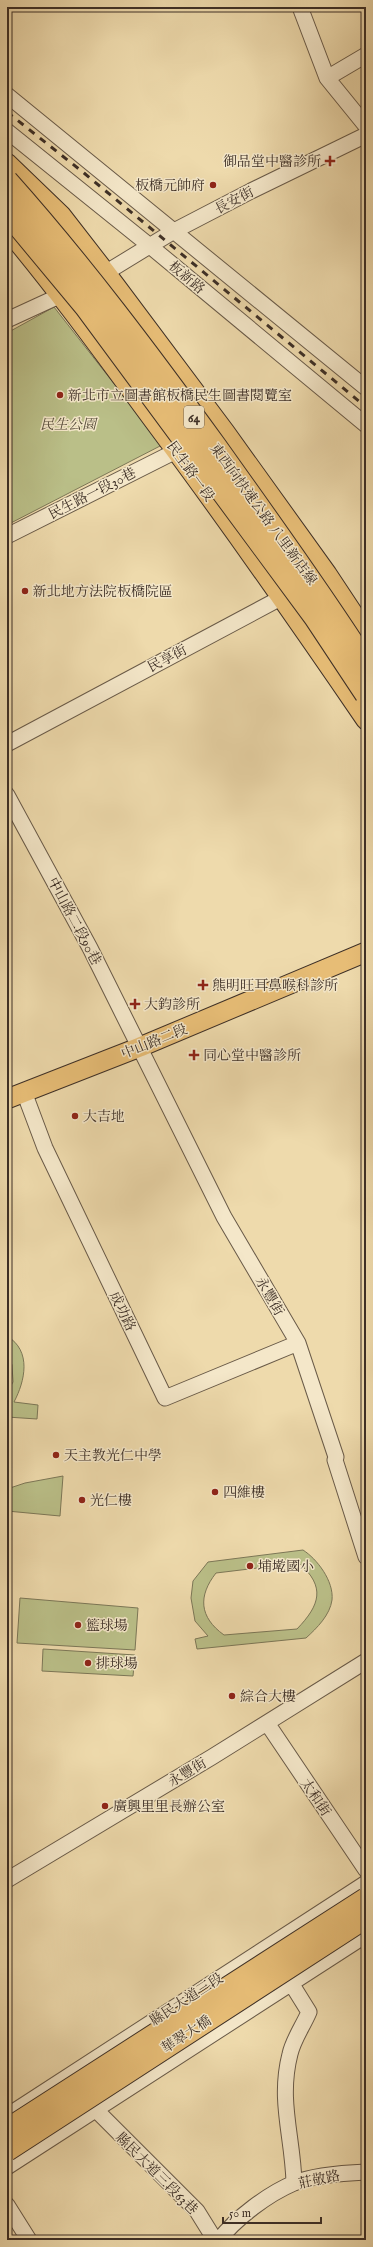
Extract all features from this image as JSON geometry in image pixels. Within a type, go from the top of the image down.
[{"type":"highway","name":"東西向快速公路 八里新店線","points":[[7,181],[103,294],[161,372],[330,608],[366,664]]},
{"type":"highway","name":"東西向快速公路 八里新店線","points":[[7,212],[96,320],[315,617],[366,694]]},
{"type":"highway","name":"華翠大橋","points":[[7,2130],[366,1899]]},
{"type":"highway","name":"華翠大橋","points":[[7,2150],[366,1917]]},
{"type":"main road","points":[[7,163],[61,215],[106,273],[327,574],[366,633]]},
{"type":"main road","name":"民生路一段","points":[[7,229],[62,295],[282,596],[366,720]]},
{"type":"main road","name":"中山路二段","points":[[16,1096],[140,1047],[366,952]]},
{"type":"street","points":[[300,7],[327,78],[366,126]]},
{"type":"street","points":[[327,78],[366,54]]},
{"type":"street","name":"板新路","points":[[7,95],[366,388]]},
{"type":"street","name":"板新路","points":[[7,131],[150,246],[366,425]]},
{"type":"street","name":"長安街","points":[[7,320],[106,273],[174,231],[251,191],[366,135]]},
{"type":"street","name":"民生路一段30巷","points":[[7,536],[176,451]]},
{"type":"street","name":"民享街","points":[[7,744],[282,596],[327,574]]},
{"type":"street","name":"中山路二段90巷","points":[[7,795],[140,1047]]},
{"type":"street","name":"永豐街","points":[[140,1047],[224,1217],[298,1343],[336,1457],[366,1557]]},
{"type":"street","name":"成功路","points":[[16,1096],[45,1148],[165,1398],[298,1343]]},
{"type":"street","name":"永豐街","points":[[7,1880],[267,1723],[366,1661]]},
{"type":"street","name":"太和街","points":[[267,1723],[366,1870]]},
{"type":"street","name":"縣民大道三段","points":[[7,2116],[366,1882]]},
{"type":"street","points":[[7,2167],[366,1935]]},
{"type":"street","points":[[266,1947],[292,1983],[309,2012],[290,2053],[284,2086],[286,2123],[294,2166],[294,2183]]},
{"type":"street","name":"縣民大道三段63巷","points":[[95,2109],[197,2211],[215,2240]]},
{"type":"street","name":"莊敬路","points":[[219,2240],[228,2228],[244,2214],[294,2183],[343,2173],[366,2172]]},
{"type":"street","points":[[7,2205],[29,2240]]},
{"type":"green space","name":"民生公園","points":[[54,307],[162,445],[7,525],[7,333]]},
{"type":"green space","points":[[7,1336],[15,1342],[20,1350],[24,1367],[21,1385],[14,1402],[38,1405],[37,1419],[7,1417],[7,1393],[13,1382],[12,1365],[7,1352]]},
{"type":"green space","points":[[63,1476],[60,1516],[7,1511],[7,1489],[25,1483]]},
{"type":"green space","points":[[303,1550],[314,1559],[324,1571],[332,1593],[331,1606],[326,1616],[306,1638],[197,1649],[195,1639],[208,1636],[195,1621],[191,1598],[193,1581],[208,1562]],"holes":[[[299,1563],[308,1572],[313,1580],[317,1596],[311,1612],[297,1629],[224,1635],[216,1628],[206,1614],[204,1598],[206,1590],[216,1573]]]},
{"type":"green space","name":"籃球場","points":[[20,1598],[138,1608],[135,1650],[17,1643]]},
{"type":"green space","name":"排球場","points":[[43,1649],[135,1655],[133,1676],[42,1671]]},
{"type":"railway","points":[[7,112],[84,173],[366,407]]},
{"type":"place","name":"御品堂中醫診所","points":[[330,161]]},
{"type":"place","name":"板橋元帥府","points":[[213,185]]},
{"type":"place","name":"新北市立圖書館板橋民生圖書閱覽室","points":[[60,395]]},
{"type":"place","name":"新北地方法院板橋院區","points":[[25,591]]},
{"type":"place","name":"熊明旺耳鼻喉科診所","points":[[203,985]]},
{"type":"place","name":"大鈞診所","points":[[135,1004]]},
{"type":"place","name":"同心堂中醫診所","points":[[194,1055]]},
{"type":"place","name":"大吉地","points":[[75,1116]]},
{"type":"place","name":"天主教光仁中學","points":[[56,1455]]},
{"type":"place","name":"四維樓","points":[[215,1492]]},
{"type":"place","name":"光仁樓","points":[[82,1500]]},
{"type":"place","name":"埔墘國小","points":[[250,1566]]},
{"type":"place","name":"籃球場","points":[[78,1625]]},
{"type":"place","name":"排球場","points":[[88,1663]]},
{"type":"place","name":"綜合大樓","points":[[232,1696]]},
{"type":"place","name":"廣興里里長辦公室","points":[[105,1806]]}]
